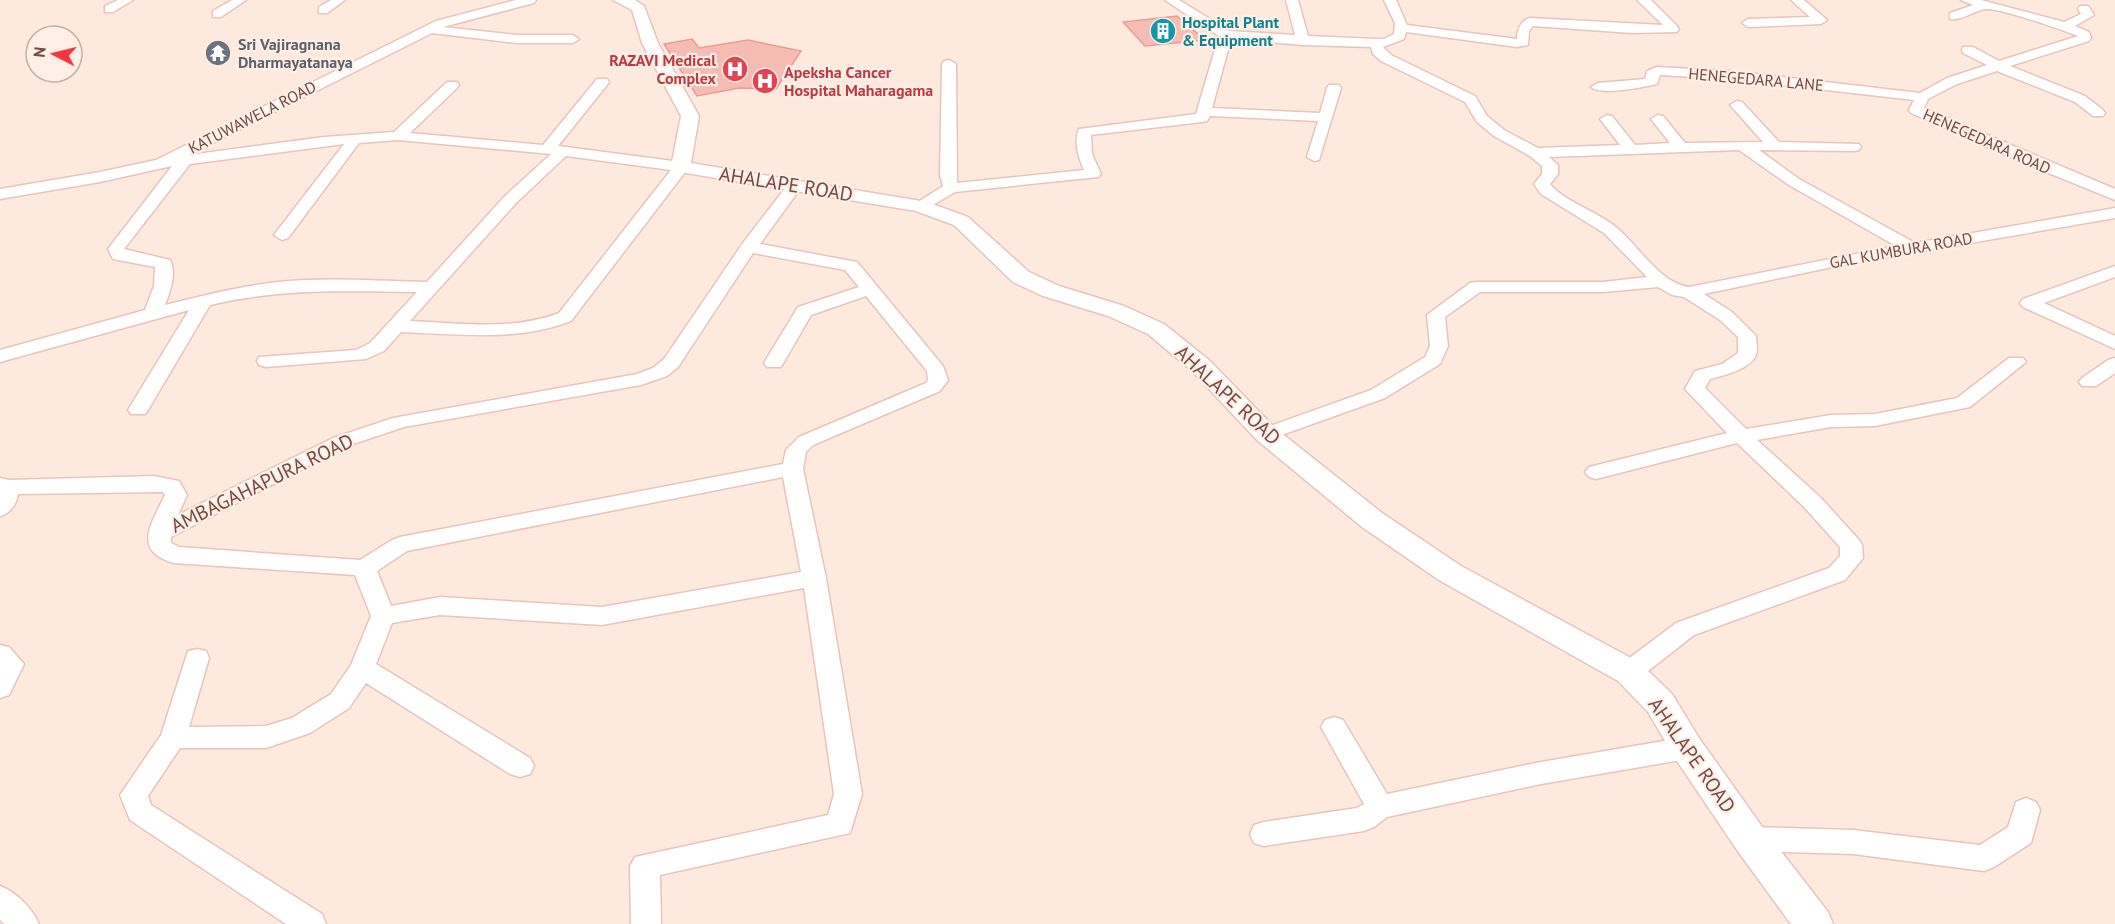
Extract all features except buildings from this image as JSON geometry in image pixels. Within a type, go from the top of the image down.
[{"type":"street","points":[[110,9],[127,0]]},
{"type":"street","points":[[217,14],[240,0]]},
{"type":"street","points":[[323,10],[339,0]]},
{"type":"street","name":"KATUWAWELA ROAD","points":[[0,194],[100,177],[161,163],[440,24],[530,0]]},
{"type":"street","points":[[397,326],[533,328],[555,323],[565,317],[681,167],[690,116],[650,43],[639,9],[635,4],[621,0]]},
{"type":"street","points":[[1171,0],[1226,35],[1376,44],[1394,40],[1400,36],[1401,22],[1390,0]]},
{"type":"street","points":[[1292,0],[1303,40]]},
{"type":"street","points":[[1401,28],[1517,43],[1524,42],[1523,31],[1530,22],[1641,30],[1673,29],[1644,0]]},
{"type":"street","points":[[1748,22],[1821,20],[1797,0]]},
{"type":"street","name":"HENEGEDARA ROAD","points":[[1967,0],[2065,26],[2085,35],[2085,38],[1952,81],[1922,97],[1916,110],[2115,195]]},
{"type":"street","points":[[1954,16],[1986,5]]},
{"type":"street","points":[[2065,26],[2084,19],[2088,15],[2084,9]]},
{"type":"street","points":[[429,30],[518,39],[573,39]]},
{"type":"street","points":[[920,206],[951,188],[1093,174],[1085,154],[1084,132],[1202,118],[1226,35]]},
{"type":"street","points":[[1376,44],[1378,51],[1386,58],[1470,99],[1482,118],[1499,133],[1535,153],[1550,165],[1550,174],[1542,184],[1547,190],[1611,231],[1661,281],[1683,293],[1689,292],[1726,316],[1747,336],[1747,356],[1729,368],[1702,375],[1695,389],[1741,436],[1814,503],[1851,545],[1852,558],[1837,574],[1686,629],[1629,672]]},
{"type":"street","points":[[1968,50],[2000,67],[2080,99],[2098,113]]},
{"type":"street","points":[[949,64],[948,175],[951,188]]},
{"type":"street","name":"HENEGEDARA LANE","points":[[1598,87],[1641,84],[1652,81],[1652,74],[1657,71],[1730,75],[1922,97]]},
{"type":"street","points":[[266,361],[359,355],[377,347],[555,151],[602,82]]},
{"type":"street","points":[[398,136],[452,85]]},
{"type":"street","points":[[1314,157],[1334,88]]},
{"type":"street","points":[[1737,105],[1774,145]]},
{"type":"street","points":[[1204,112],[1326,117]]},
{"type":"street","points":[[1607,119],[1630,148]]},
{"type":"street","points":[[1658,119],[1680,146]]},
{"type":"street","points":[[161,163],[324,141],[398,136],[555,151],[681,167]]},
{"type":"street","points":[[282,235],[355,139]]},
{"type":"street","points":[[1742,145],[1794,182],[1912,248]]},
{"type":"street","points":[[1535,153],[1680,146],[1854,147]]},
{"type":"street","points":[[153,314],[163,286],[164,264],[119,255],[116,249],[184,161]]},
{"type":"street","name":"AHALAPE ROAD","points":[[681,167],[920,206],[961,221],[1021,277],[1051,291],[1116,310],[1156,329],[1201,366],[1266,434],[1372,520],[1450,573],[1629,672],[1660,703],[1687,748],[1750,839],[1814,924]]},
{"type":"street","name":"AMBAGAHAPURA ROAD","points":[[364,568],[174,555],[160,547],[159,534],[340,442],[360,435],[400,423],[641,379],[660,372],[671,363],[794,186]]},
{"type":"street","name":"GAL KUMBURA ROAD","points":[[1689,292],[1837,261],[2115,213]]},
{"type":"street","points":[[646,924],[645,866],[840,825],[848,794],[814,578],[792,469],[796,450],[807,441],[933,387],[938,380],[936,370],[851,266],[749,248]]},
{"type":"street","points":[[2115,272],[2029,303],[2115,343]]},
{"type":"street","points":[[1266,434],[1378,394],[1433,360],[1439,346],[1436,315],[1476,287],[1603,287],[1661,281]]},
{"type":"street","points":[[1,357],[203,301],[260,290],[306,287],[431,287]]},
{"type":"street","points":[[774,363],[804,310],[870,289]]},
{"type":"street","points":[[138,410],[203,301]]},
{"type":"street","points":[[1596,472],[1741,436],[1831,421],[1875,420],[1963,402],[2016,362]]},
{"type":"street","points":[[2089,382],[2115,364]]},
{"type":"street","points":[[173,738],[266,737],[301,726],[340,701],[362,668],[383,616],[364,568],[400,545],[792,469]]},
{"type":"street","points":[[0,509],[6,501],[5,486],[154,483],[171,486],[176,495],[159,534]]},
{"type":"street","points":[[383,616],[440,606],[602,616],[814,578]]},
{"type":"street","points":[[0,654],[11,664],[0,688]]},
{"type":"street","points":[[197,658],[173,738],[134,795],[140,812],[311,924]]},
{"type":"street","points":[[362,668],[520,766]]},
{"type":"street","points":[[1334,727],[1380,807]]},
{"type":"street","points":[[1264,834],[1364,819],[1380,807],[1541,772],[1687,748]]},
{"type":"street","points":[[1750,839],[1853,842],[1984,858],[2021,834],[2026,810]]},
{"type":"street","points":[[0,899],[24,924]]},
{"type":"place","name":"Hospital Plant & Equipment","points":[[1163,31]]},
{"type":"place","name":"Sri Vajiragnana Dharmayatanaya","points":[[218,53]]},
{"type":"place","name":"RAZAVI Medical Complex","points":[[735,69]]},
{"type":"place","name":"Apeksha Cancer Hospital Maharagama","points":[[765,81]]}]
